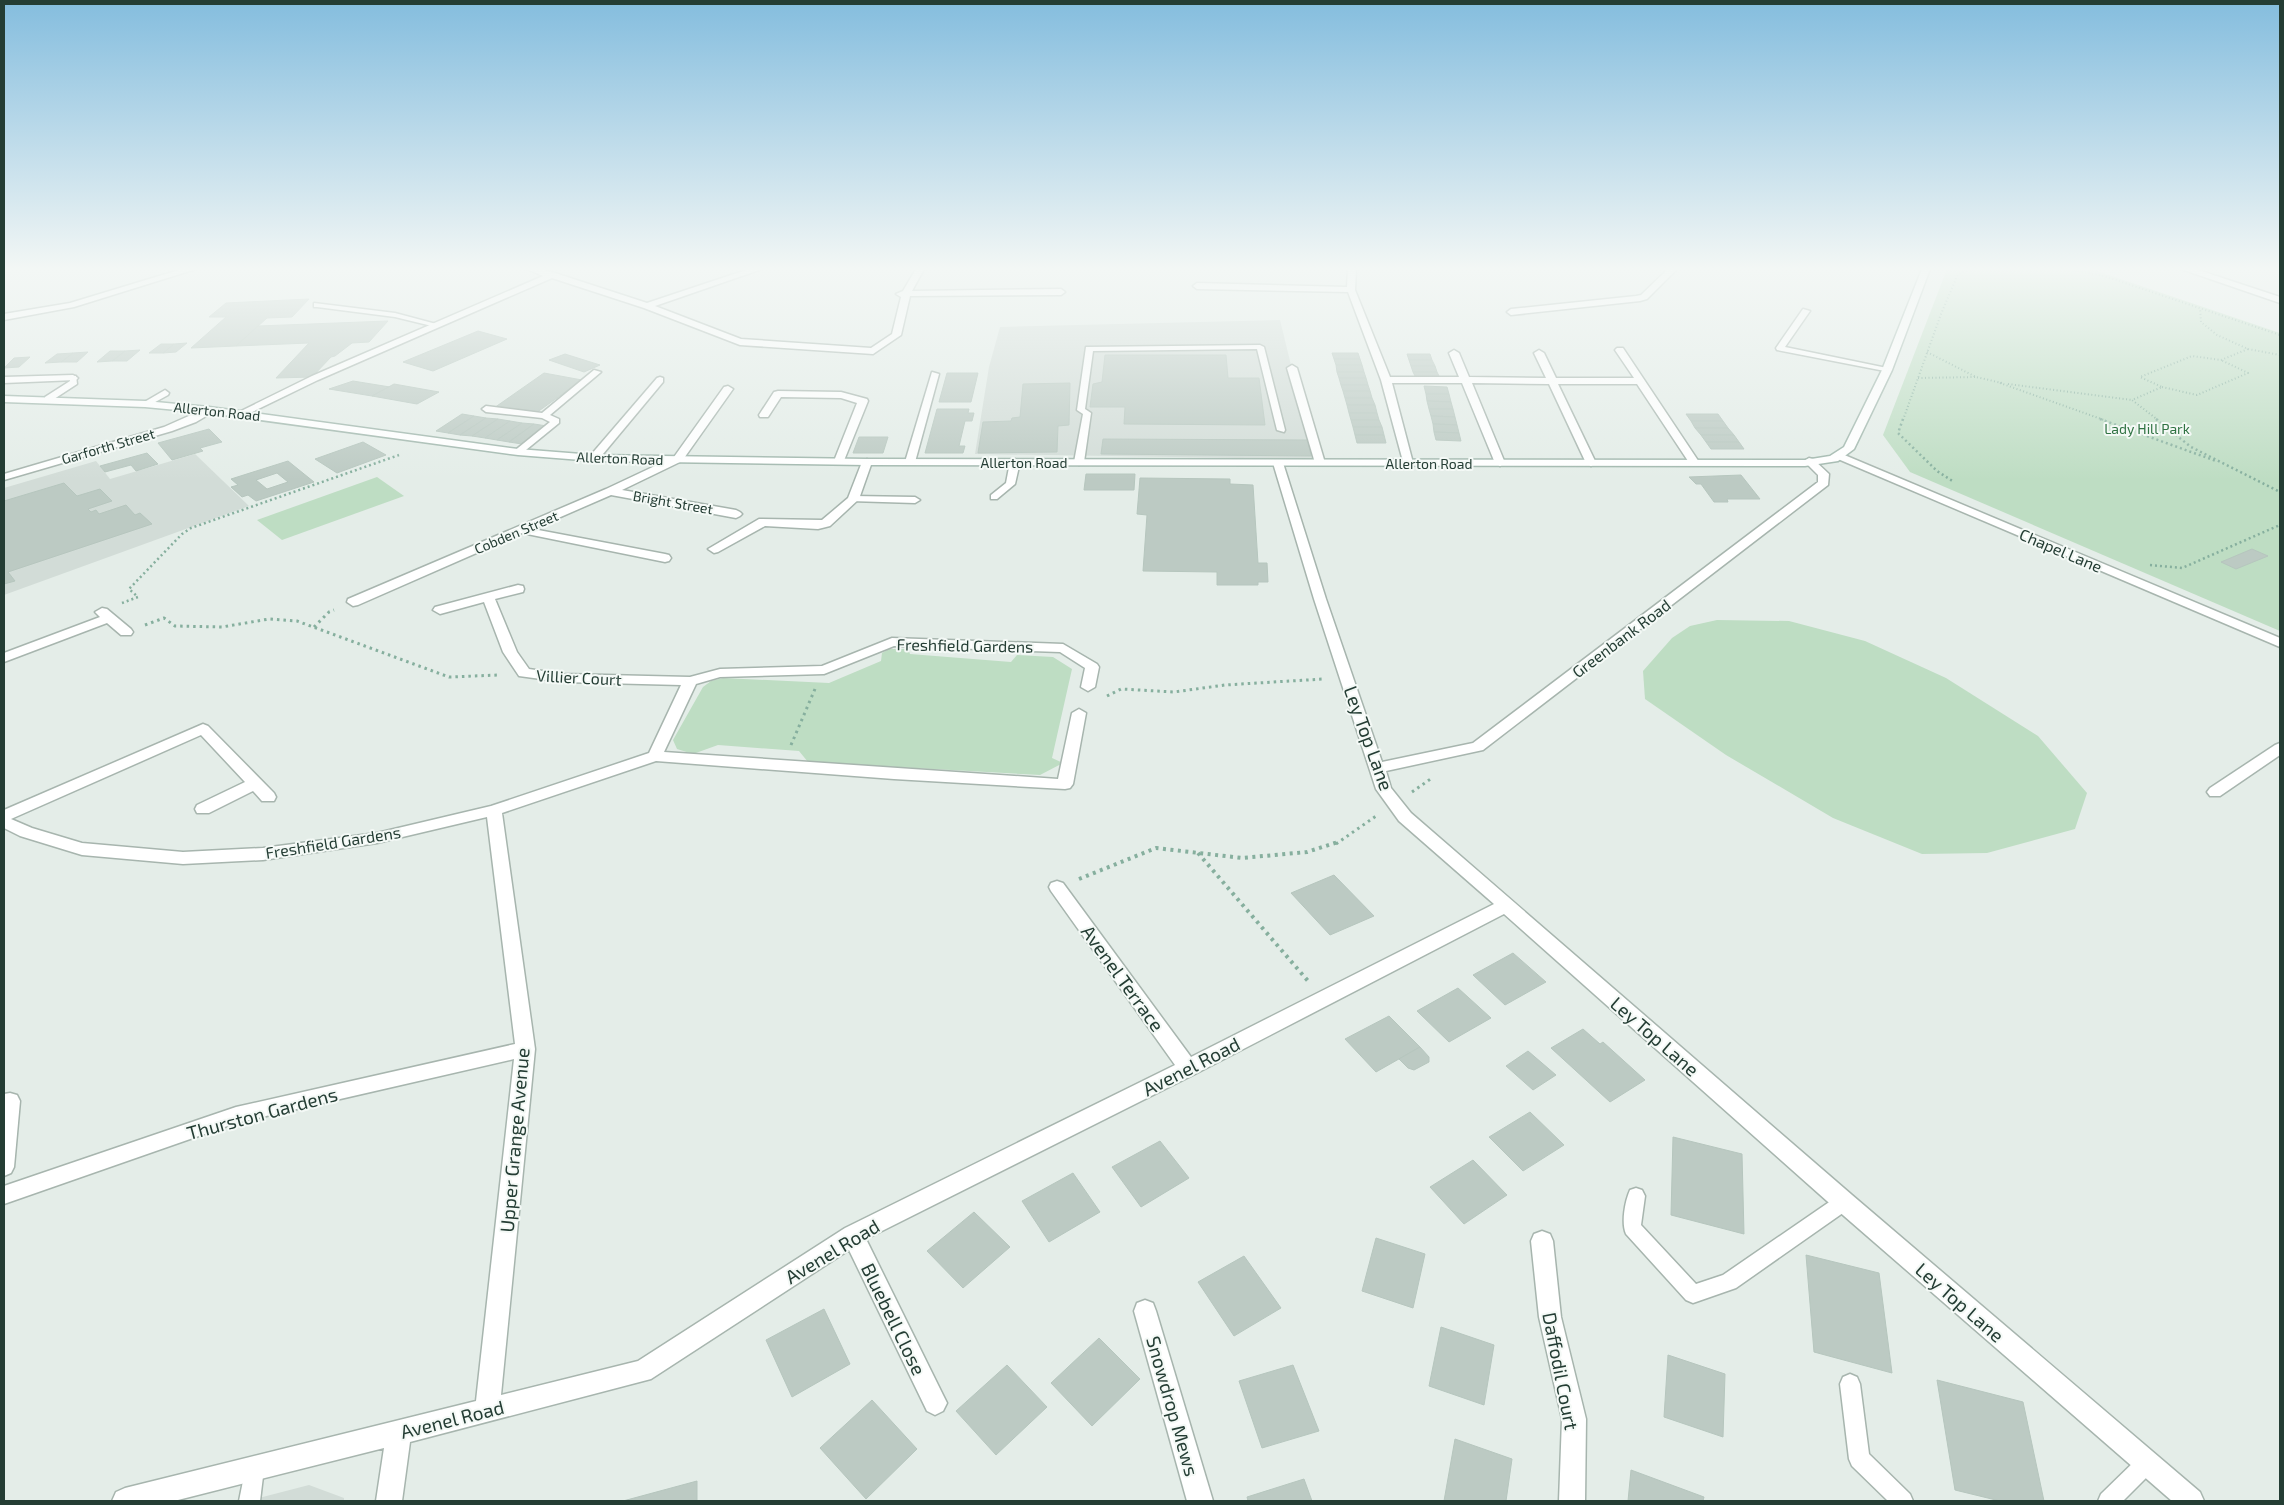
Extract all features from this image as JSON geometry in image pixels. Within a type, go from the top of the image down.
[{"type":"street","points":[[242,413],[315,378],[405,339]]},
{"type":"street","points":[[733,339],[740,342],[873,351],[890,339]]},
{"type":"street","points":[[1371,339],[1386,380],[1408,464]]},
{"type":"street","points":[[1842,456],[1849,449],[1887,370],[1899,339]]},
{"type":"street","points":[[1620,350],[1694,462]]},
{"type":"street","points":[[1454,353],[1500,463]]},
{"type":"street","points":[[1539,353],[1591,463]]},
{"type":"street","points":[[1292,368],[1320,463]]},
{"type":"street","points":[[4,380],[73,378]]},
{"type":"street","points":[[594,458],[660,380]]},
{"type":"street","points":[[1386,380],[1640,381]]},
{"type":"street","points":[[678,459],[728,389]]},
{"type":"street","points":[[764,415],[778,394],[841,395],[863,401],[839,462]]},
{"type":"street","name":"Allerton Road","points":[[4,399],[48,399],[145,404],[242,413],[518,452],[594,458],[839,462],[1408,464],[1694,462],[1776,464],[1810,462],[1842,456]]},
{"type":"street","name":"Garforth Street","points":[[4,477],[168,429],[192,420],[210,410]]},
{"type":"street","name":"Chapel Lane","points":[[1842,456],[2280,642]]},
{"type":"street","name":"Cobden Street","points":[[353,602],[522,530],[678,459]]},
{"type":"street","points":[[714,549],[763,522],[818,525],[826,523],[853,499],[867,462]]},
{"type":"street","name":"Greenbank Road","points":[[1378,768],[1478,747],[1824,482],[1823,474],[1810,462]]},
{"type":"street","name":"Ley Top Lane","points":[[1278,463],[1320,599],[1384,789],[1405,817],[1844,1202],[2191,1501]]},
{"type":"street","name":"Bright Street","points":[[610,491],[736,514]]},
{"type":"street","points":[[522,530],[665,558]]},
{"type":"street","points":[[440,610],[518,589]]},
{"type":"street","name":"Villier Court","points":[[488,597],[510,652],[524,674],[563,678],[690,681]]},
{"type":"street","points":[[4,658],[105,615],[126,632]]},
{"type":"street","name":"Freshfield Gardens","points":[[690,681],[720,673],[824,670],[892,642],[1063,648],[1092,667],[1088,687]]},
{"type":"street","points":[[655,756],[690,681]]},
{"type":"street","name":"Freshfield Gardens","points":[[4,822],[26,832],[82,849],[184,858],[263,854],[377,838],[494,810],[655,756],[1066,784],[1079,713]]},
{"type":"street","points":[[4,816],[203,729],[268,797]]},
{"type":"street","points":[[2214,792],[2280,748]]},
{"type":"street","points":[[203,809],[255,784]]},
{"type":"street","name":"Upper Grange Avenue","points":[[487,1411],[525,1049],[494,810]]},
{"type":"street","name":"Avenel Terrace","points":[[1057,888],[1188,1068]]},
{"type":"street","name":"Avenel Road","points":[[125,1501],[643,1371],[853,1235],[1188,1068],[1505,906]]},
{"type":"street","name":"Thurston Gardens","points":[[4,1195],[236,1115],[525,1049]]},
{"type":"street","points":[[4,1102],[10,1101],[4,1167]]},
{"type":"street","name":"Bluebell Close","points":[[853,1235],[935,1403]]},
{"type":"street","name":"Daffodil Court","points":[[1542,1241],[1550,1317],[1574,1419],[1572,1501]]},
{"type":"street","name":"Snowdrop Mews","points":[[1145,1311],[1200,1501]]},
{"type":"street","points":[[389,1501],[399,1432]]},
{"type":"lane","points":[[1786,339],[1780,348],[1887,370]]},
{"type":"lane","points":[[1080,462],[1088,413],[1081,410],[1089,349],[1260,347],[1281,430]]},
{"type":"lane","points":[[544,416],[597,372]]},
{"type":"lane","points":[[910,462],[936,374]]},
{"type":"lane","points":[[48,399],[74,382],[73,378]]},
{"type":"lane","points":[[145,404],[164,393]]},
{"type":"lane","points":[[486,409],[544,416],[556,420],[518,452]]},
{"type":"lane","points":[[994,497],[1010,484],[1015,462]]},
{"type":"lane","points":[[853,499],[915,500]]},
{"type":"lane","points":[[1636,1196],[1632,1228],[1693,1294],[1729,1282],[1844,1202]]},
{"type":"lane","points":[[1850,1384],[1859,1460],[1903,1501]]},
{"type":"lane","points":[[2108,1501],[2147,1463]]},
{"type":"lane","points":[[249,1501],[254,1468]]},
{"type":"path","points":[[1932,339],[1898,433],[1937,471],[1960,486]]},
{"type":"path","points":[[2226,339],[2248,349],[2280,355]]},
{"type":"path","points":[[2221,360],[2248,349]]},
{"type":"path","points":[[1927,352],[1976,377],[2000,383],[2066,393],[2132,400],[2162,387]]},
{"type":"path","points":[[2192,356],[2221,360],[2248,373],[2197,394],[2162,387],[2140,377],[2192,356]]},
{"type":"path","points":[[1918,378],[1976,377]]},
{"type":"path","points":[[2000,383],[2229,466]]},
{"type":"path","points":[[2132,400],[2190,447],[2280,492]]},
{"type":"path","points":[[105,615],[138,597],[129,589],[182,534],[191,528],[439,441]]},
{"type":"path","points":[[2148,565],[2182,568],[2280,525]]},
{"type":"path","points":[[314,627],[329,612],[353,602]]},
{"type":"path","points":[[126,632],[164,618],[175,626],[222,627],[270,618],[297,621],[449,677],[524,674]]},
{"type":"path","points":[[781,766],[824,670]]},
{"type":"path","points":[[1105,696],[1122,689],[1174,692],[1225,685],[1347,678]]},
{"type":"path","points":[[1057,888],[1156,848],[1242,858],[1307,852],[1334,845],[1395,803]]},
{"type":"path","points":[[1198,853],[1323,999]]},
{"type":"shaded area","points":[[997,339],[1285,339],[1314,459],[975,454],[989,367]]},
{"type":"shaded area","points":[[195,454],[249,506],[4,595],[4,488],[96,461],[110,479]]},
{"type":"shaded area","points":[[309,1485],[344,1498],[344,1501],[247,1501]]},
{"type":"green space","name":"Lady Hill Park","points":[[1920,339],[2280,339],[2280,631],[1910,472],[1883,435]]},
{"type":"green space","points":[[377,477],[404,496],[282,540],[257,520]]},
{"type":"green space","points":[[1717,620],[1789,621],[1865,641],[1946,678],[2038,736],[2087,793],[2075,829],[1987,853],[1922,854],[1833,818],[1726,755],[1645,699],[1643,671],[1672,638],[1690,626]]},
{"type":"green space","points":[[889,649],[908,649],[910,654],[1011,662],[1017,655],[1053,657],[1072,669],[1052,758],[1063,763],[1040,775],[808,762],[799,751],[718,745],[693,754],[677,749],[673,740],[703,687],[711,681],[723,678],[829,683],[881,661],[882,653]]},
{"type":"building","points":[[201,339],[243,339],[236,346],[191,348]]},
{"type":"building","points":[[243,339],[372,339],[369,342],[352,343],[331,357],[312,377],[276,378],[309,343],[236,346]]},
{"type":"building","points":[[458,339],[506,339],[433,371],[403,362]]},
{"type":"building","points":[[187,343],[176,352],[163,353],[174,344]]},
{"type":"building","points":[[161,344],[174,344],[163,353],[149,353]]},
{"type":"building","points":[[140,350],[127,361],[112,361],[125,351]]},
{"type":"building","points":[[110,351],[125,351],[112,361],[97,362]]},
{"type":"building","points":[[88,352],[77,362],[61,362],[73,353]]},
{"type":"building","points":[[73,353],[61,362],[45,363],[57,354]]},
{"type":"building","points":[[1332,353],[1358,353],[1360,359],[1334,359]]},
{"type":"building","points":[[565,354],[600,365],[584,372],[549,360]]},
{"type":"building","points":[[1407,354],[1430,354],[1432,360],[1409,360]]},
{"type":"building","points":[[1105,355],[1226,355],[1228,378],[1259,378],[1265,425],[1124,424],[1125,407],[1090,407],[1093,384],[1102,382]]},
{"type":"building","points":[[30,357],[19,367],[4,368],[14,358]]},
{"type":"building","points":[[1334,359],[1360,359],[1362,365],[1336,365]]},
{"type":"building","points":[[1409,360],[1432,360],[1435,366],[1411,366]]},
{"type":"building","points":[[1336,365],[1362,365],[1364,372],[1337,372]]},
{"type":"building","points":[[1411,366],[1435,366],[1437,372],[1413,372]]},
{"type":"building","points":[[1337,372],[1364,372],[1366,378],[1339,378]]},
{"type":"building","points":[[1413,372],[1437,372],[1440,378],[1416,378]]},
{"type":"building","points":[[544,373],[582,380],[536,413],[494,408]]},
{"type":"building","points":[[947,373],[978,373],[971,402],[939,402]]},
{"type":"building","points":[[1339,378],[1366,378],[1368,385],[1341,385]]},
{"type":"building","points":[[353,381],[390,387],[372,396],[329,389]]},
{"type":"building","points":[[1070,383],[1069,425],[1058,426],[1057,452],[978,453],[983,422],[1011,421],[1012,418],[1020,417],[1023,384]]},
{"type":"building","points":[[394,384],[439,392],[417,404],[372,396]]},
{"type":"building","points":[[1341,385],[1368,385],[1370,391],[1343,391]]},
{"type":"building","points":[[1424,386],[1447,387],[1449,394],[1426,394]]},
{"type":"building","points":[[1343,391],[1370,391],[1372,398],[1345,398]]},
{"type":"building","points":[[1426,394],[1449,394],[1451,402],[1427,401]]},
{"type":"building","points":[[1345,398],[1372,398],[1375,405],[1347,405]]},
{"type":"building","points":[[1427,401],[1451,402],[1453,409],[1429,409]]},
{"type":"building","points":[[1347,405],[1375,405],[1377,413],[1349,413]]},
{"type":"building","points":[[937,409],[969,409],[968,413],[974,413],[972,421],[965,421],[959,446],[965,446],[963,453],[925,453]]},
{"type":"building","points":[[1429,409],[1453,409],[1455,417],[1431,416]]},
{"type":"building","points":[[1349,413],[1377,413],[1379,420],[1351,420]]},
{"type":"building","points":[[462,414],[474,416],[448,433],[436,431]]},
{"type":"building","points":[[1686,414],[1718,414],[1723,421],[1691,421]]},
{"type":"building","points":[[474,416],[486,418],[460,435],[448,433]]},
{"type":"building","points":[[1431,416],[1455,417],[1457,425],[1433,424]]},
{"type":"building","points":[[486,418],[498,419],[472,436],[460,435]]},
{"type":"building","points":[[498,419],[510,421],[485,438],[472,436]]},
{"type":"building","points":[[1351,420],[1379,420],[1382,427],[1353,427]]},
{"type":"building","points":[[510,421],[522,423],[497,440],[485,438]]},
{"type":"building","points":[[1691,421],[1723,421],[1728,428],[1695,428]]},
{"type":"building","points":[[522,423],[534,424],[509,442],[497,440]]},
{"type":"building","points":[[534,424],[547,426],[522,444],[509,442]]},
{"type":"building","points":[[1433,424],[1457,425],[1459,433],[1434,432]]},
{"type":"building","points":[[1353,427],[1382,427],[1384,435],[1355,435]]},
{"type":"building","points":[[1695,428],[1728,428],[1734,435],[1701,435]]},
{"type":"building","points":[[209,429],[222,442],[200,448],[203,451],[172,460],[158,443]]},
{"type":"building","points":[[1434,432],[1459,433],[1461,441],[1436,440]]},
{"type":"building","points":[[1355,435],[1384,435],[1386,443],[1357,443]]},
{"type":"building","points":[[1701,435],[1734,435],[1739,442],[1706,442]]},
{"type":"building","points":[[859,437],[888,437],[883,453],[853,453]]},
{"type":"building","points":[[1103,439],[1308,440],[1311,456],[1101,454]]},
{"type":"building","points":[[363,442],[386,455],[337,473],[315,459]]},
{"type":"building","points":[[1706,442],[1739,442],[1744,449],[1711,449]]},
{"type":"building","points":[[147,453],[158,464],[136,471],[131,465],[105,472],[100,466]]},
{"type":"building","points":[[288,461],[314,482],[256,501],[248,495],[242,497],[231,487],[238,485],[231,479]],"holes":[[[277,473],[288,482],[267,489],[256,480]]]},
{"type":"building","points":[[1086,474],[1135,474],[1134,490],[1084,490]]},
{"type":"building","points":[[1741,475],[1760,499],[1727,499],[1728,502],[1714,502],[1701,484],[1696,484],[1689,477]]},
{"type":"building","points":[[1140,478],[1230,479],[1230,484],[1253,485],[1258,563],[1267,563],[1268,582],[1258,582],[1258,585],[1217,585],[1217,572],[1143,571],[1147,515],[1137,514]]},
{"type":"building","points":[[64,483],[77,496],[100,489],[112,501],[88,509],[91,512],[96,510],[99,514],[126,505],[135,515],[140,513],[152,524],[8,572],[15,581],[4,584],[4,501]]},
{"type":"building","points":[[2252,549],[2268,556],[2236,569],[2221,562]]},
{"type":"building","points":[[1334,875],[1374,916],[1330,935],[1291,893]]},
{"type":"building","points":[[1513,953],[1546,982],[1505,1005],[1473,975]]},
{"type":"building","points":[[1458,988],[1491,1018],[1449,1042],[1417,1011]]},
{"type":"building","points":[[1389,1016],[1420,1047],[1376,1072],[1345,1039]]},
{"type":"building","points":[[1583,1029],[1600,1044],[1603,1042],[1645,1080],[1610,1102],[1551,1048]]},
{"type":"building","points":[[1420,1047],[1429,1057],[1429,1062],[1414,1070],[1408,1068],[1399,1059]]},
{"type":"building","points":[[1528,1051],[1556,1075],[1533,1090],[1506,1066]]},
{"type":"building","points":[[1530,1112],[1564,1145],[1523,1171],[1489,1137]]},
{"type":"building","points":[[1673,1137],[1742,1154],[1744,1234],[1671,1215]]},
{"type":"building","points":[[1160,1141],[1189,1178],[1141,1207],[1112,1167]]},
{"type":"building","points":[[1473,1160],[1507,1195],[1464,1224],[1430,1187]]},
{"type":"building","points":[[1073,1173],[1100,1212],[1049,1242],[1022,1201]]},
{"type":"building","points":[[974,1212],[1010,1247],[963,1288],[927,1251]]},
{"type":"building","points":[[1376,1238],[1425,1254],[1413,1308],[1362,1291]]},
{"type":"building","points":[[1806,1255],[1879,1273],[1892,1373],[1814,1352]]},
{"type":"building","points":[[1244,1256],[1281,1308],[1234,1336],[1198,1282]]},
{"type":"building","points":[[824,1309],[850,1364],[792,1397],[766,1340]]},
{"type":"building","points":[[1441,1327],[1494,1345],[1484,1405],[1429,1386]]},
{"type":"building","points":[[1099,1338],[1140,1379],[1092,1426],[1051,1383]]},
{"type":"building","points":[[1668,1355],[1725,1374],[1723,1437],[1664,1417]]},
{"type":"building","points":[[1007,1365],[1047,1407],[996,1455],[956,1411]]},
{"type":"building","points":[[1293,1365],[1319,1431],[1262,1448],[1239,1381]]},
{"type":"building","points":[[1937,1380],[2023,1402],[2044,1501],[2000,1501],[1955,1490]]},
{"type":"building","points":[[872,1400],[917,1449],[866,1499],[820,1448]]},
{"type":"building","points":[[1455,1439],[1512,1459],[1506,1501],[1444,1501]]},
{"type":"building","points":[[1631,1470],[1704,1497],[1703,1501],[1628,1501]]},
{"type":"building","points":[[1304,1479],[1312,1501],[1248,1501],[1247,1497]]},
{"type":"building","points":[[697,1481],[697,1501],[623,1501]]}]
